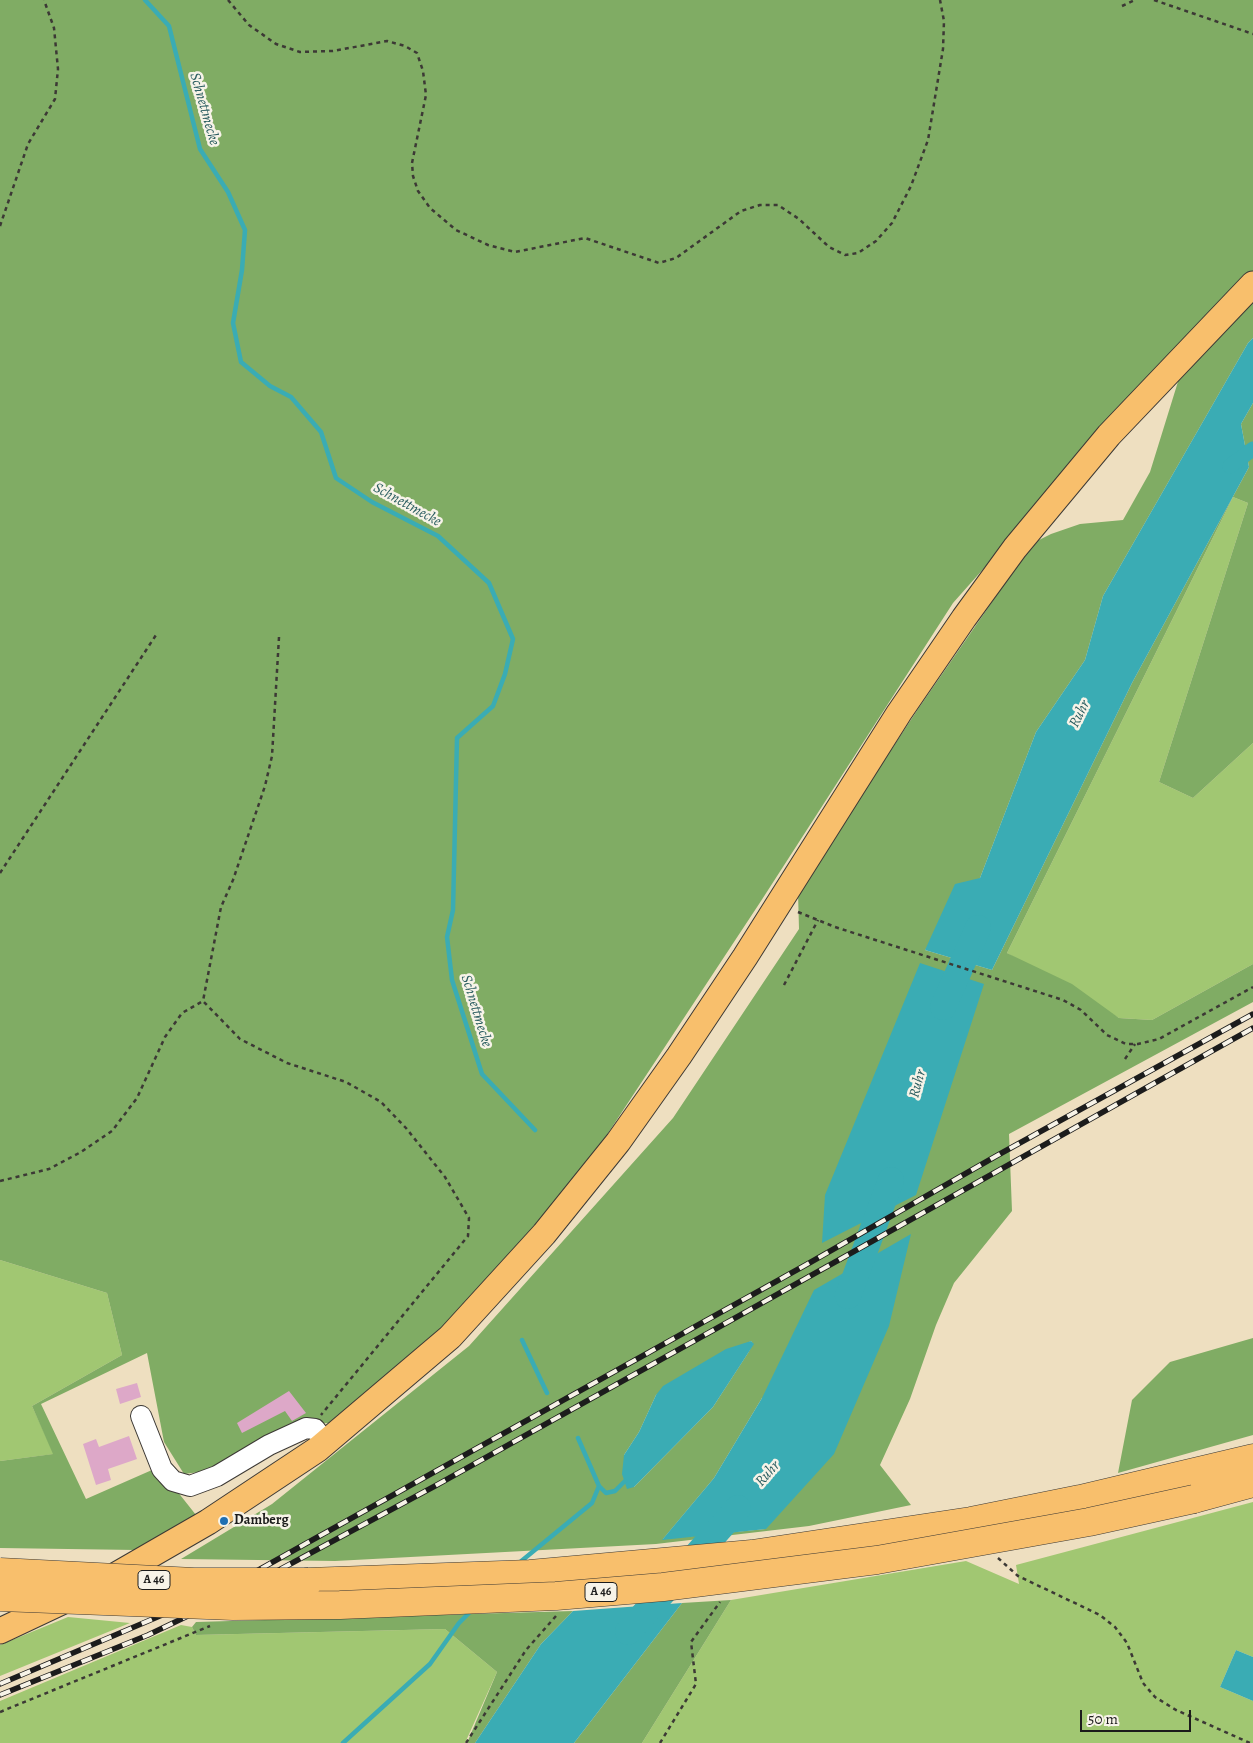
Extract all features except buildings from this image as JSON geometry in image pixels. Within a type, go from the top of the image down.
[{"type":"highway","name":"A 46","points":[[0,1597],[125,1604],[233,1606],[438,1602],[566,1595],[760,1576],[877,1560],[1002,1539],[1192,1487],[1253,1458]]},
{"type":"highway","name":"A 46","points":[[0,1572],[194,1582],[308,1582],[466,1578],[641,1566],[752,1554],[898,1533],[1071,1501],[1192,1487],[1253,1484]]},
{"type":"main road","points":[[0,1631],[96,1587],[200,1526],[450,1337],[532,1248],[584,1186],[646,1104],[699,1028],[904,706],[1015,548],[1104,442],[1253,284]]},
{"type":"lane","points":[[141,1416],[162,1469],[173,1481],[190,1486],[217,1476],[269,1445],[306,1428],[318,1435]]},
{"type":"path","points":[[0,226],[28,144],[55,100],[58,69],[54,28],[44,0]]},
{"type":"path","points":[[228,0],[249,25],[276,44],[300,52],[333,51],[387,41],[405,46],[418,54],[423,71],[426,96],[412,163],[412,176],[418,191],[430,208],[456,230],[488,245],[515,252],[585,238],[659,263],[676,258],[741,211],[760,205],[778,206],[799,219],[829,247],[845,255],[858,252],[876,241],[892,223],[911,186],[928,140],[943,49],[944,21],[940,0]]},
{"type":"path","points":[[1122,6],[1135,0]]},
{"type":"path","points":[[1154,0],[1253,34]]},
{"type":"path","points":[[0,873],[156,635]]},
{"type":"path","points":[[0,1181],[49,1169],[82,1152],[112,1131],[137,1098],[165,1037],[182,1013],[203,1001],[221,907],[233,880],[265,786],[272,756],[279,637]]},
{"type":"path","points":[[794,910],[861,935],[1062,1000],[1081,1010],[1112,1039],[1135,1044],[1159,1038],[1253,987]]},
{"type":"path","points":[[784,985],[818,920]]},
{"type":"path","points":[[203,1001],[240,1039],[287,1063],[346,1082],[381,1102],[406,1128],[445,1177],[469,1218],[468,1236],[367,1361],[337,1394],[318,1435]]},
{"type":"path","points":[[1125,1059],[1135,1044]]},
{"type":"path","points":[[992,1552],[1018,1576],[1100,1615],[1115,1627],[1127,1643],[1143,1683],[1155,1697],[1176,1710],[1250,1743]]},
{"type":"path","points":[[660,1743],[696,1684],[691,1642],[721,1600]]},
{"type":"path","points":[[466,1743],[526,1650],[560,1613]]},
{"type":"path","points":[[0,1712],[217,1623]]},
{"type":"green space","points":[[0,0],[1253,0],[1253,273],[1231,290],[953,603],[761,901],[585,1168],[456,1323],[330,1423],[307,1424],[215,1470],[184,1474],[164,1442],[147,1353],[41,1404],[86,1499],[152,1470],[177,1491],[196,1515],[136,1550],[0,1548],[0,1461],[53,1454],[32,1406],[122,1355],[107,1293],[0,1260]]},
{"type":"green space","points":[[1253,302],[1253,338],[1248,343],[1103,596],[1085,660],[1036,732],[980,878],[925,950],[992,970],[1132,683],[1249,467],[1241,424],[1253,403],[1253,743],[1193,798],[1159,782],[1248,503],[1233,497],[1007,953],[1072,984],[1119,1018],[1152,1020],[1253,964],[1253,1002],[1009,1134],[1012,1211],[954,1283],[936,1325],[910,1399],[880,1465],[911,1505],[809,1526],[656,1544],[335,1561],[181,1559],[272,1504],[469,1346],[673,1118],[799,929],[798,892],[918,709],[1033,543],[1051,534],[1080,524],[1123,520],[1150,472],[1181,372]],"holes":[[[751,1341],[753,1344],[748,1353],[713,1407],[634,1487],[624,1455],[639,1432],[656,1395]],[[762,1398],[765,1529],[663,1539],[714,1478]]]},
{"type":"green space","points":[[1233,497],[1248,503],[1159,782],[1193,798],[1253,743],[1253,964],[1152,1020],[1119,1018],[1007,953]]},
{"type":"green space","points":[[0,1260],[107,1293],[122,1355],[32,1406],[54,1454],[0,1461]]},
{"type":"green space","points":[[1253,1338],[1253,1435],[1118,1473],[1132,1400],[1170,1362]]},
{"type":"green space","points":[[1253,1502],[1253,1657],[1236,1650],[1220,1687],[1253,1701],[1253,1743],[642,1743],[731,1600],[966,1561],[1019,1584],[1016,1565]]},
{"type":"green space","points":[[731,1600],[642,1743],[574,1743],[682,1603]]},
{"type":"green space","points":[[573,1611],[541,1644],[475,1743],[467,1743],[497,1672],[445,1629],[196,1635],[192,1627],[196,1622]]},
{"type":"green space","points":[[68,1617],[130,1623],[0,1676],[0,1645]]},
{"type":"green space","points":[[181,1625],[192,1627],[196,1635],[445,1629],[497,1672],[465,1743],[0,1743],[0,1701]]},
{"type":"water","points":[[1253,338],[1253,403],[1241,424],[1249,467],[1132,683],[992,970],[925,950],[955,884],[980,878],[1036,732],[1085,660],[1103,596],[1248,343]]},
{"type":"water","points":[[920,963],[984,984],[916,1195],[822,1243],[825,1195]]},
{"type":"water","points":[[911,1234],[889,1326],[834,1454],[766,1529],[662,1540],[714,1478],[762,1398],[814,1290]]},
{"type":"water","points":[[751,1341],[754,1344],[713,1407],[634,1487],[627,1489],[622,1474],[624,1455],[639,1432],[656,1395],[663,1386],[726,1349]]},
{"type":"water","points":[[682,1603],[574,1743],[475,1743],[541,1644],[573,1611]]},
{"type":"water","points":[[1236,1650],[1253,1657],[1253,1701],[1220,1687]]},
{"type":"waterway","name":"Schnettmecke","points":[[145,0],[169,26],[200,149],[228,192],[245,230],[242,270],[233,323],[241,362],[270,386],[291,397],[321,432],[336,478],[372,502],[438,536],[489,583],[513,639],[505,674],[493,706],[457,738],[453,910],[447,937],[452,980],[482,1074],[535,1130]]},
{"type":"waterway","points":[[1230,466],[1253,449]]},
{"type":"waterway","name":"Ruhr","points":[[943,1007],[978,928]]},
{"type":"waterway","name":"Ruhr","points":[[848,1296],[891,1180]]},
{"type":"waterway","points":[[522,1340],[547,1393]]},
{"type":"waterway","points":[[578,1438],[599,1486],[606,1493],[615,1491],[625,1481]]},
{"type":"waterway","points":[[519,1563],[592,1503],[599,1486]]},
{"type":"waterway","name":"Ruhr","points":[[628,1632],[738,1508]]},
{"type":"waterway","points":[[343,1743],[430,1664],[459,1623],[472,1610]]},
{"type":"railway","points":[[0,1684],[228,1587],[1253,1014]]},
{"type":"railway","points":[[0,1695],[148,1635],[242,1590],[435,1486],[1253,1028]]},
{"type":"place","name":"Damberg","points":[[224,1521]]}]
